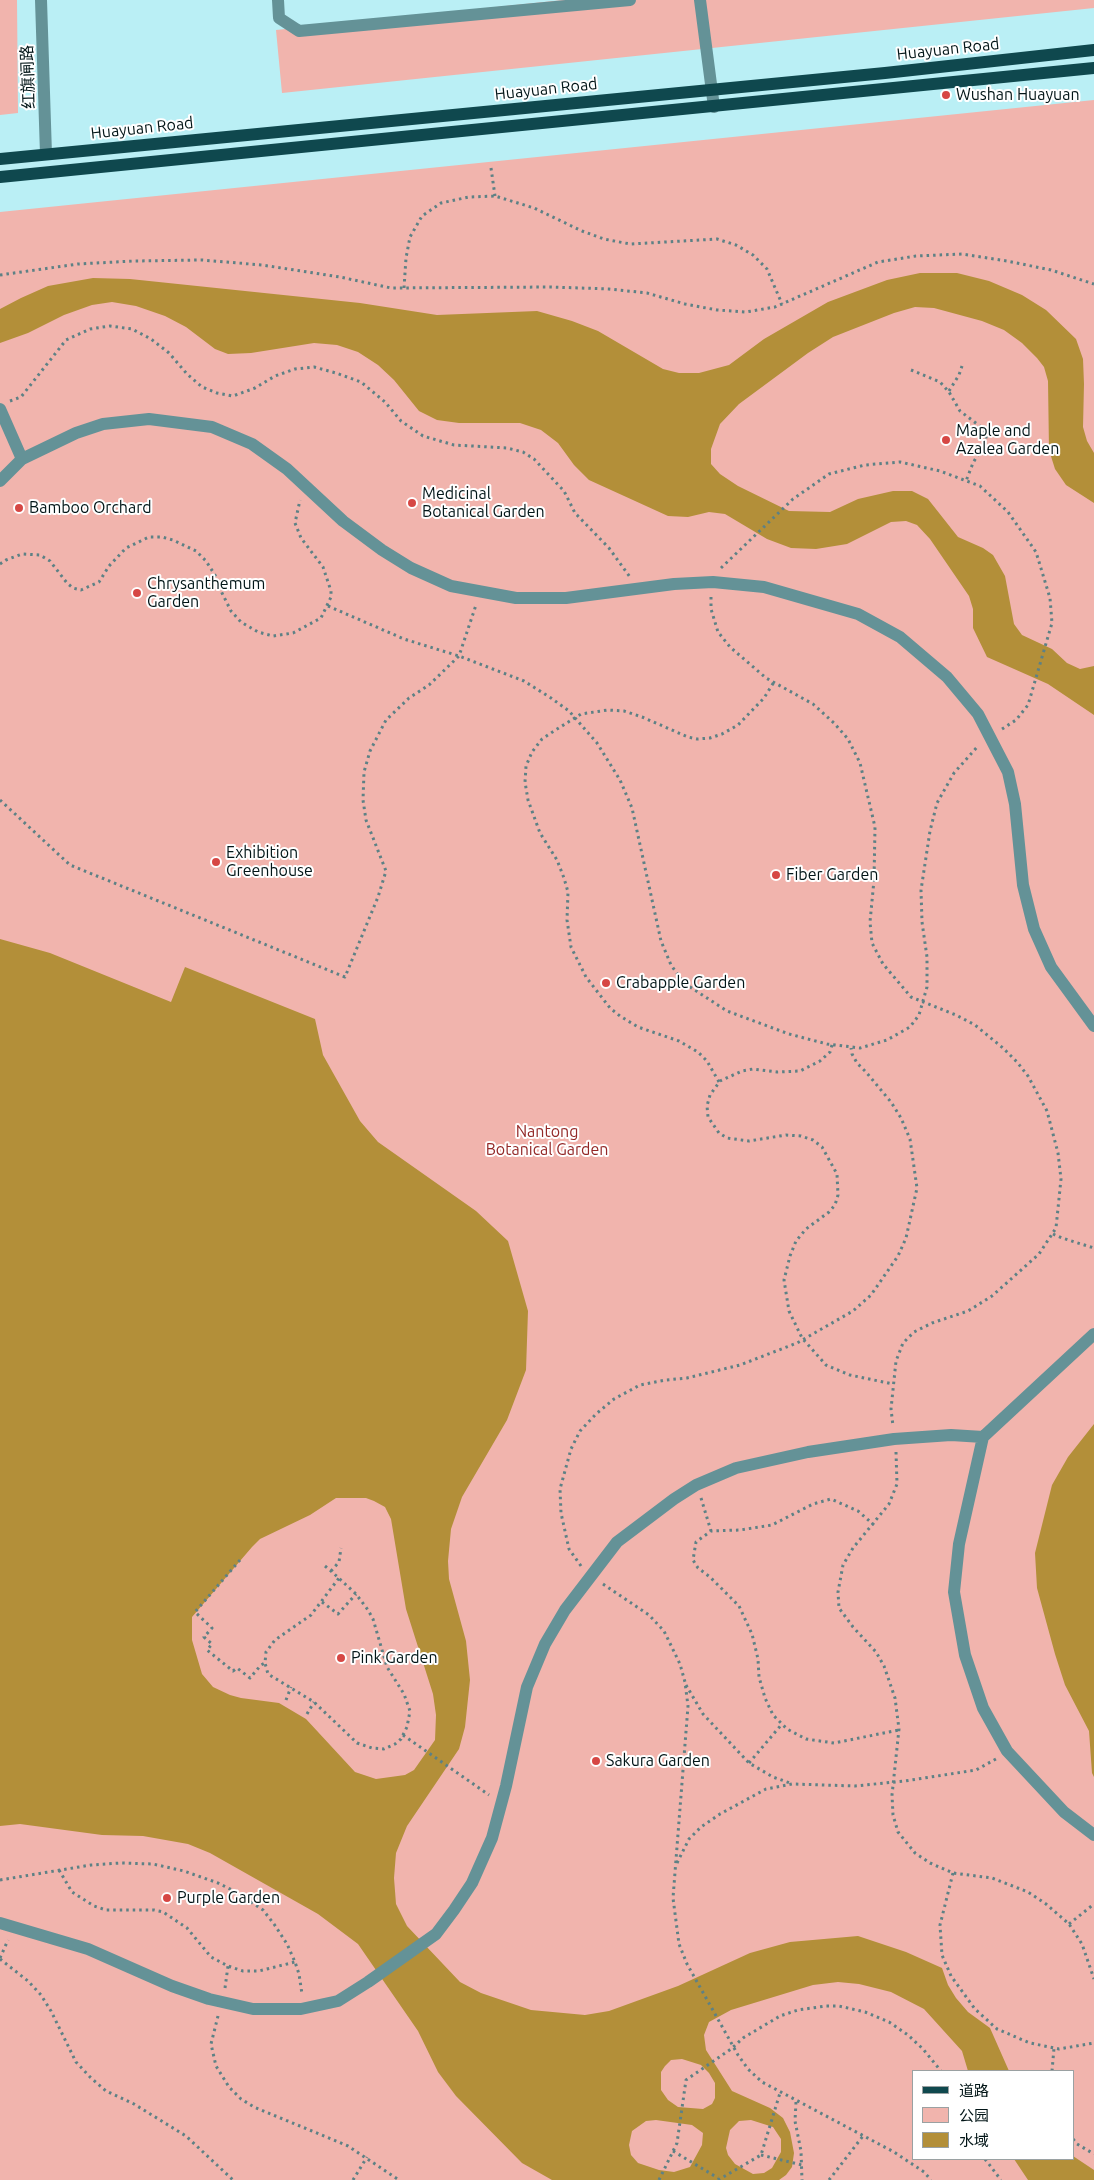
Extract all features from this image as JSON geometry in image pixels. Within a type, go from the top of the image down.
[{"type":"main road","name":"Huayuan Road","points":[[0,159],[711,90],[1094,50]]},
{"type":"main road","name":"Huayuan Road","points":[[0,177],[1094,68]]},
{"type":"street","name":"红旗闸路","points":[[41,0],[46,154]]},
{"type":"street","points":[[278,0],[279,18],[299,31],[630,0]]},
{"type":"street","points":[[700,0],[714,106]]},
{"type":"street","points":[[3,406],[22,459]]},
{"type":"street","points":[[0,481],[22,459],[76,433],[103,424],[149,419],[212,427],[252,444],[287,468],[343,521],[382,550],[411,568],[451,586],[516,598],[566,598],[634,588],[713,582],[764,587],[858,614],[900,637],[946,677],[978,714],[1008,772],[1015,804],[1024,885],[1034,929],[1052,967],[1094,1026]]},
{"type":"street","points":[[1094,1334],[983,1437],[959,1544],[954,1592],[965,1655],[983,1708],[1007,1750],[1064,1812],[1094,1835]]},
{"type":"street","points":[[0,1923],[88,1949],[172,1986],[253,2009],[301,2009],[338,2001],[436,1934],[472,1883],[492,1838],[527,1687],[545,1644],[565,1610],[617,1542],[696,1484],[736,1468],[790,1456],[894,1440],[951,1435],[983,1437]]},
{"type":"path","points":[[491,168],[495,196]]},
{"type":"path","points":[[404,288],[406,258],[410,237],[422,216],[441,203],[469,197],[495,196],[534,208],[582,231],[604,239],[630,244],[717,239],[736,245],[753,255],[767,269],[782,304]]},
{"type":"path","points":[[0,275],[78,264],[202,260],[262,265],[404,288],[551,287],[609,289],[647,293],[685,304],[717,310],[746,312],[782,304],[878,262],[916,256],[962,254],[1007,261],[1051,270],[1094,284]]},
{"type":"path","points":[[3,406],[21,397],[34,378],[66,340],[90,330],[110,326],[132,329],[151,339],[169,353],[187,374],[202,387],[217,393],[233,396],[256,388],[275,376],[295,369],[314,367],[336,373],[361,382],[385,402],[401,421],[423,436],[454,446],[507,448],[523,452],[534,459],[564,491],[575,513],[630,574],[634,588]]},
{"type":"path","points":[[949,391],[962,366]]},
{"type":"path","points":[[910,370],[940,382],[949,391],[960,411],[981,426],[986,433],[986,441],[973,463],[966,481]]},
{"type":"path","points":[[328,606],[404,639],[459,656],[524,681],[551,698],[575,718],[597,743],[620,780],[632,808],[661,941],[671,965],[684,983],[727,1011],[789,1034],[832,1045],[860,1048],[888,1040],[910,1027],[919,1015],[923,1002],[927,987],[927,957],[922,922],[921,890],[925,858],[937,803],[954,773],[973,749],[1016,720],[1028,705],[1048,643],[1052,622],[1050,598],[1036,552],[1008,512],[980,486],[940,471],[900,462],[864,465],[829,474],[784,507],[716,573],[713,582],[711,609],[718,632],[749,664],[774,682],[813,704],[848,739],[860,762],[875,827],[875,872],[870,922],[872,943],[883,964],[911,997],[923,1002],[956,1015],[975,1025],[1003,1048],[1028,1076],[1047,1111],[1058,1152],[1061,1179],[1060,1206],[1056,1228],[1039,1254],[992,1296],[968,1311],[932,1323],[914,1332],[903,1343],[896,1361],[891,1409],[897,1463],[897,1484],[890,1504],[854,1548],[843,1565],[838,1592],[839,1608],[853,1627],[876,1652],[884,1666],[895,1698],[899,1730],[893,1782],[893,1815],[903,1840],[930,1863],[953,1872],[992,1878],[1028,1892],[1046,1904],[1069,1924],[1082,1944],[1094,1979]]},
{"type":"path","points":[[0,564],[22,554],[40,555],[50,561],[67,583],[73,588],[81,590],[99,582],[126,548],[149,537],[162,537],[196,551],[206,560],[215,575],[230,612],[241,622],[258,632],[273,636],[294,633],[321,618],[328,606],[331,591],[317,559],[301,538],[295,523],[300,499],[306,486]]},
{"type":"path","points":[[0,800],[70,865],[345,977],[378,897],[386,871],[371,836],[362,791],[364,772],[370,751],[386,720],[409,698],[429,685],[459,656],[480,592]]},
{"type":"path","points":[[719,1082],[707,1061],[691,1047],[638,1027],[610,1008],[586,977],[571,947],[567,920],[568,892],[564,878],[557,860],[540,833],[534,818],[525,782],[526,766],[532,752],[542,739],[581,714],[608,710],[624,711],[688,737],[697,739],[710,738],[722,734],[738,725],[764,698],[774,682]]},
{"type":"path","points":[[832,1045],[830,1052],[820,1061],[800,1071],[783,1073],[753,1069],[742,1071],[719,1082],[714,1086],[707,1106],[708,1117],[718,1133],[727,1138],[749,1141],[801,1136],[813,1140],[822,1147],[837,1174],[838,1195],[835,1204],[829,1212],[806,1229],[796,1241],[786,1266],[784,1280],[789,1311],[802,1338],[826,1365],[850,1375],[893,1384]]},
{"type":"path","points":[[1053,1234],[1094,1248]]},
{"type":"path","points":[[696,1484],[711,1531]]},
{"type":"path","points":[[874,1525],[858,1511],[831,1499],[813,1504],[772,1525],[740,1530],[711,1531],[696,1542],[693,1560],[698,1568],[710,1577],[739,1606],[752,1634],[758,1659],[759,1677],[765,1698],[773,1715],[782,1724],[806,1739],[834,1743],[899,1730]]},
{"type":"path","points":[[331,1571],[340,1562],[342,1548]]},
{"type":"path","points":[[240,1560],[195,1612],[212,1628],[204,1637],[212,1644],[207,1650],[233,1671],[237,1668],[250,1678],[265,1663]]},
{"type":"path","points":[[325,1566],[339,1578],[356,1594],[373,1619],[387,1667],[404,1694],[410,1711],[403,1735],[395,1744],[384,1749],[372,1748],[357,1743],[314,1702],[268,1674],[265,1663],[266,1652],[275,1640],[311,1615],[339,1578]]},
{"type":"path","points":[[322,1602],[338,1614],[356,1594]]},
{"type":"path","points":[[685,1682],[703,1714],[749,1763],[773,1777],[792,1784]]},
{"type":"path","points":[[286,1700],[291,1687]]},
{"type":"path","points":[[307,1714],[314,1702]]},
{"type":"path","points":[[749,1763],[782,1724]]},
{"type":"path","points":[[403,1735],[501,1803]]},
{"type":"path","points":[[675,1866],[689,1839],[720,1814],[766,1789],[792,1784],[855,1786],[976,1770],[990,1763],[1007,1750]]},
{"type":"path","points":[[0,1880],[91,1865],[153,1864],[184,1871],[218,1883],[236,1892],[263,1910],[287,1944],[295,1962],[302,1991],[301,2009]]},
{"type":"path","points":[[59,1870],[72,1892],[94,1906],[106,1910],[154,1910],[163,1912],[187,1928],[211,1958],[228,1966],[243,1971],[260,1972],[295,1962]]},
{"type":"path","points":[[953,1872],[940,1925],[942,1955],[952,1976],[975,2009],[997,2029],[1030,2043],[1054,2048],[1094,2043]]},
{"type":"path","points":[[1069,1924],[1094,1904]]},
{"type":"path","points":[[9,1936],[0,1958],[28,1981],[41,1995],[76,2062],[106,2091],[134,2104],[186,2136],[233,2180]]},
{"type":"path","points":[[228,1966],[223,2002],[215,2023],[211,2044],[216,2066],[229,2087],[254,2108],[316,2132],[367,2157],[399,2180]]},
{"type":"path","points":[[691,1971],[733,2046],[748,2069],[762,2082],[796,2102],[894,2152],[924,2172],[931,2180]]},
{"type":"path","points":[[659,2180],[673,2151],[686,2080],[768,2021],[780,2016],[813,2007],[839,2006],[865,2012],[889,2022],[923,2049],[940,2070]]},
{"type":"path","points":[[1052,2070],[1054,2048]]},
{"type":"path","points":[[673,2151],[718,2179],[761,2155],[780,2093]]},
{"type":"path","points":[[796,2102],[794,2121],[802,2165],[802,2180]]},
{"type":"path","points":[[829,2180],[863,2136]]},
{"type":"path","points":[[1074,2140],[1094,2154]]},
{"type":"path","points":[[761,2155],[802,2165]]},
{"type":"path","points":[[353,2180],[367,2157]]},
{"type":"path","points":[[986,2160],[1001,2180]]},
{"type":"green space","points":[[0,0],[17,0],[18,113],[0,115]]},
{"type":"green space","points":[[563,0],[1094,0],[1094,8],[282,93],[276,30]]},
{"type":"green space","name":"Nantong Botanical Garden","points":[[1094,100],[1094,2180],[0,2180],[0,212]]},
{"type":"water","points":[[920,273],[957,273],[989,281],[1022,295],[1046,310],[1076,339],[1083,359],[1083,427],[1087,441],[1094,453],[1094,503],[1066,485],[1055,469],[1049,450],[1048,381],[1044,367],[1037,358],[1022,343],[1004,330],[982,321],[934,308],[915,307],[894,313],[833,337],[808,353],[739,404],[720,424],[711,449],[711,464],[720,474],[738,486],[789,511],[830,512],[858,499],[893,491],[912,491],[928,499],[958,537],[983,548],[993,555],[1005,576],[1014,624],[1022,635],[1052,649],[1067,663],[1080,669],[1094,666],[1094,715],[1048,684],[987,657],[973,628],[973,609],[969,596],[930,539],[917,525],[906,521],[891,522],[847,544],[816,549],[791,548],[767,539],[725,514],[709,512],[688,517],[668,516],[589,480],[574,465],[558,443],[541,430],[520,423],[459,423],[437,420],[419,411],[394,380],[378,365],[358,352],[337,345],[314,343],[251,353],[228,354],[215,349],[186,327],[165,316],[136,306],[112,302],[92,305],[64,315],[28,333],[0,343],[0,309],[21,298],[48,286],[93,278],[130,279],[360,303],[437,315],[537,311],[598,331],[663,369],[679,373],[699,373],[729,365],[764,339],[828,302],[887,280]]},
{"type":"water","points":[[0,939],[50,953],[171,1002],[185,967],[315,1019],[323,1055],[360,1121],[378,1142],[476,1211],[508,1241],[528,1311],[526,1370],[507,1420],[462,1497],[451,1529],[448,1561],[449,1579],[466,1641],[470,1680],[465,1727],[459,1749],[407,1826],[396,1853],[394,1878],[396,1904],[407,1926],[460,1982],[481,1993],[531,2010],[585,2015],[609,2011],[678,1986],[750,1953],[790,1942],[858,1936],[906,1952],[942,1968],[948,1985],[956,1998],[968,2012],[990,2028],[1009,2070],[968,2070],[962,2051],[924,2009],[891,1992],[859,1984],[838,1982],[813,1985],[731,2010],[709,2022],[704,2035],[706,2050],[732,2091],[770,2108],[783,2118],[790,2132],[794,2153],[792,2167],[786,2175],[779,2180],[552,2180],[522,2163],[456,2096],[438,2072],[418,2031],[358,1944],[318,1914],[210,1853],[188,1844],[143,1836],[102,1835],[20,1824],[0,1826]],"holes":[[[336,1498],[366,1498],[374,1501],[385,1507],[391,1519],[406,1609],[433,1694],[436,1715],[435,1740],[414,1770],[405,1775],[376,1779],[355,1772],[306,1719],[279,1703],[241,1698],[213,1687],[202,1674],[192,1640],[192,1617],[260,1539],[310,1515]],[[682,2059],[701,2065],[715,2083],[715,2098],[712,2104],[703,2109],[678,2107],[668,2100],[661,2090],[661,2072],[665,2066],[671,2060]],[[656,2120],[692,2125],[703,2133],[702,2145],[690,2167],[674,2172],[659,2170],[638,2163],[631,2155],[629,2145],[632,2131],[646,2121]],[[751,2120],[773,2127],[781,2139],[781,2152],[772,2168],[764,2173],[753,2174],[735,2164],[728,2155],[726,2148],[730,2130],[739,2121]]]},
{"type":"water","points":[[1094,1424],[1094,1777],[1092,1773],[1089,1731],[1065,1685],[1037,1588],[1035,1553],[1052,1485],[1068,1457]]},
{"type":"water","points":[[1074,2157],[1094,2170],[1094,2180],[1028,2180],[1015,2160],[1074,2160]]},
{"type":"place","name":"Wushan Huayuan","points":[[946,95]]},
{"type":"place","name":"Maple and Azalea Garden","points":[[946,440]]},
{"type":"place","name":"Medicinal Botanical Garden","points":[[412,503]]},
{"type":"place","name":"Bamboo Orchard","points":[[19,508]]},
{"type":"place","name":"Chrysanthemum Garden","points":[[137,593]]},
{"type":"place","name":"Exhibition Greenhouse","points":[[216,862]]},
{"type":"place","name":"Fiber Garden","points":[[776,875]]},
{"type":"place","name":"Crabapple Garden","points":[[606,983]]},
{"type":"place","name":"Pink Garden","points":[[341,1658]]},
{"type":"place","name":"Sakura Garden","points":[[596,1761]]},
{"type":"place","name":"Purple Garden","points":[[167,1898]]}]
